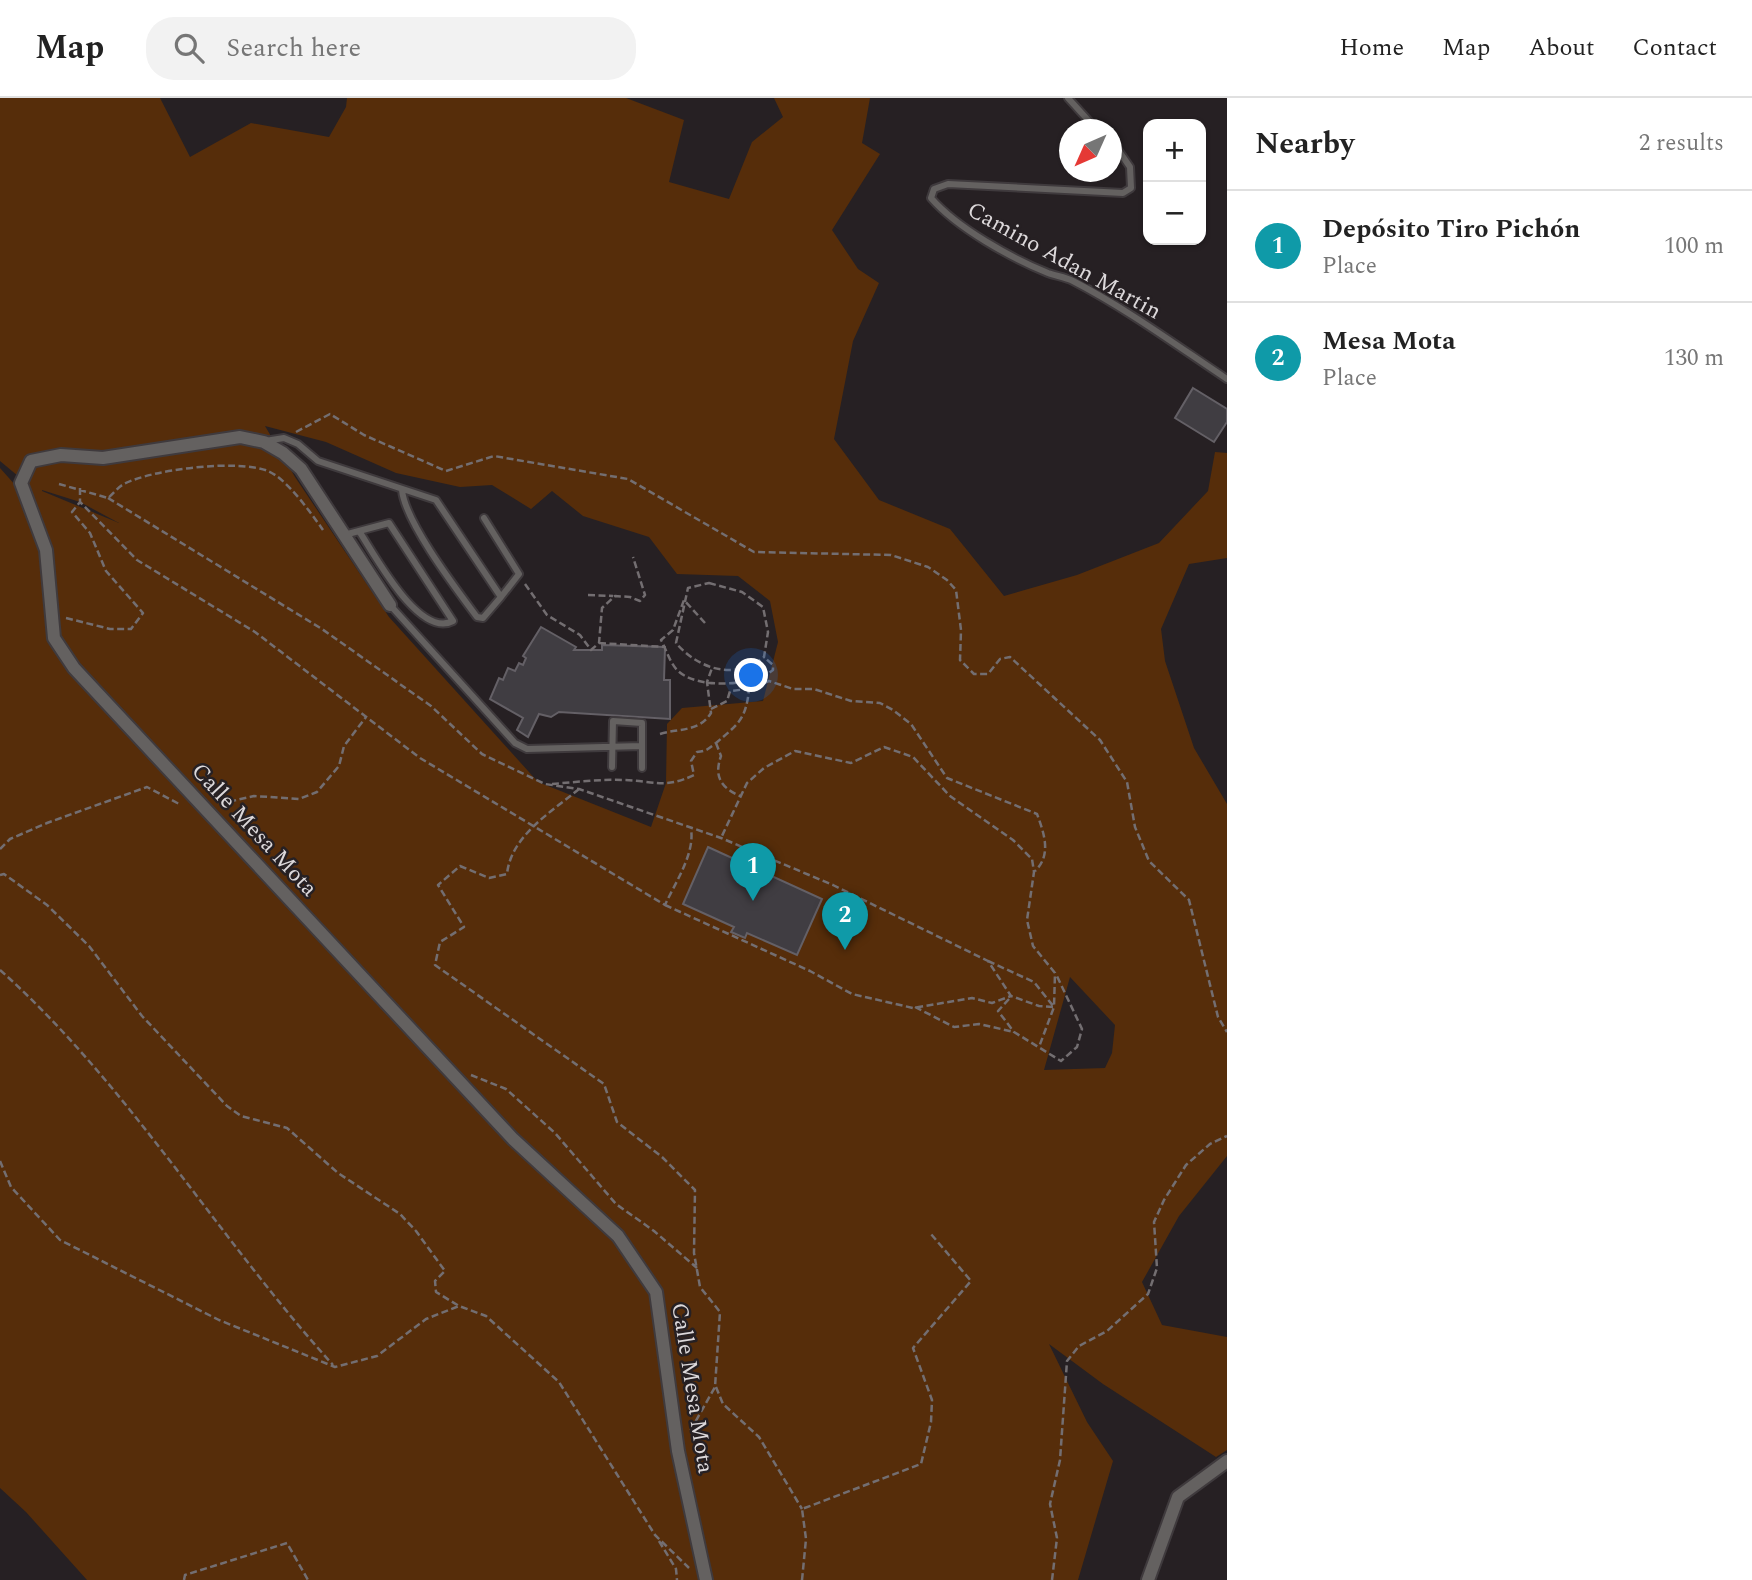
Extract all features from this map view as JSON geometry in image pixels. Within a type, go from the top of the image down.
[{"type":"street","name":"Calle Mesa Mota","points":[[390,605],[301,468],[284,453],[264,442],[240,437],[103,458],[61,455],[31,461],[21,483],[46,550],[54,638],[74,668],[513,1139],[618,1236],[656,1292],[678,1451],[706,1580]]},
{"type":"street","points":[[1148,1580],[1178,1497],[1227,1461]]},
{"type":"lane","points":[[1068,98],[1087,119]]},
{"type":"lane","name":"Camino Adan Martin","points":[[1122,156],[1130,167],[1130,188],[1123,193],[948,184],[934,189],[931,198],[946,215],[1017,258],[1048,273],[1069,279],[1114,304],[1227,379]]},
{"type":"lane","points":[[264,442],[284,438],[298,444],[318,461],[436,500],[501,597]]},
{"type":"lane","points":[[402,490],[403,505],[477,617],[483,618],[519,574],[484,518]]},
{"type":"lane","points":[[344,535],[388,523],[453,621],[446,625],[432,622],[416,613],[359,531]]},
{"type":"lane","points":[[390,605],[515,743],[527,749],[642,746]]},
{"type":"lane","points":[[612,767],[613,721],[642,723],[642,768]]},
{"type":"path","points":[[284,438],[330,414],[364,435],[446,471],[494,456],[628,479],[754,552],[891,555],[928,568],[947,580],[956,590],[961,630],[960,660],[974,674],[988,674],[1000,659],[1010,657],[1100,740],[1128,782],[1135,827],[1149,861],[1189,900],[1218,1017],[1227,1032]]},
{"type":"path","points":[[108,498],[123,484],[164,472],[227,465],[253,468],[270,472],[304,504],[324,531]]},
{"type":"path","points":[[59,484],[108,498],[322,629],[431,706],[482,754],[545,784],[579,789],[721,838],[833,885],[1034,982],[1054,1007]]},
{"type":"path","points":[[53,616],[110,629],[131,629],[144,613],[106,571],[90,533],[72,512],[80,502],[80,488]]},
{"type":"path","points":[[80,502],[136,560],[256,632],[421,758],[665,905],[810,971],[852,994],[915,1007],[954,1027],[979,1024],[1014,1032],[1061,1061],[1077,1047],[1082,1029],[1055,973],[1032,946],[1027,920],[1034,872],[1032,859],[1013,840],[950,796],[913,757],[900,750],[884,747],[851,763],[795,751],[764,768],[747,783],[721,838]]},
{"type":"path","points":[[588,595],[630,597],[639,601],[645,595],[633,557]]},
{"type":"path","points":[[519,574],[547,615],[580,635],[591,650],[600,643],[665,647]]},
{"type":"path","points":[[764,657],[768,632],[765,613],[760,605],[742,592],[709,583],[688,588],[673,630],[661,640],[668,658],[678,671],[688,678],[707,682],[746,681],[768,674]]},
{"type":"path","points":[[600,643],[601,608],[615,596]]},
{"type":"path","points":[[684,600],[705,624]]},
{"type":"path","points":[[684,600],[676,643],[686,655],[712,668],[743,668],[764,657]]},
{"type":"path","points":[[764,657],[773,665],[768,674],[769,681]]},
{"type":"path","points":[[660,734],[692,729],[705,723],[711,709],[707,682],[712,668]]},
{"type":"path","points":[[711,709],[727,701],[729,681]]},
{"type":"path","points":[[730,691],[749,689],[769,681],[793,689],[814,689],[851,701],[880,703],[892,709],[911,724],[947,778],[1037,814],[1046,843],[1042,865],[1034,872]]},
{"type":"path","points":[[545,784],[626,780],[661,785],[678,783],[694,775],[691,761],[697,752],[708,751],[737,727],[747,707],[749,689]]},
{"type":"path","points":[[716,743],[721,756],[716,770],[719,781],[728,791],[740,796]]},
{"type":"path","points":[[579,789],[533,827],[509,855],[507,874],[489,878],[460,866],[438,885],[464,927],[440,943],[435,965],[604,1084],[617,1122],[662,1157],[695,1190],[700,1287],[720,1312],[716,1387],[723,1404],[759,1437],[802,1509],[806,1539],[802,1580]]},
{"type":"path","points":[[665,905],[693,839],[691,829]]},
{"type":"path","points":[[0,874],[47,905],[89,947],[142,1016],[227,1106],[241,1115],[287,1128],[338,1173],[400,1214],[416,1231],[444,1271],[435,1281],[436,1292],[460,1306],[486,1316],[559,1382],[676,1569],[677,1580]]},
{"type":"path","points":[[988,961],[1011,996],[1039,1006],[1054,1007]]},
{"type":"path","points":[[0,970],[34,1000],[109,1085],[282,1308],[335,1367]]},
{"type":"path","points":[[1039,1047],[1054,1007],[1055,973]]},
{"type":"path","points":[[915,1007],[972,998],[992,1003],[1011,996]]},
{"type":"path","points":[[1011,996],[998,1010],[1014,1032]]},
{"type":"path","points":[[455,1077],[474,1075],[506,1089],[555,1133],[616,1204],[654,1231],[697,1268]]},
{"type":"path","points":[[1052,1580],[1058,1538],[1050,1504],[1060,1460],[1067,1361],[1079,1346],[1107,1331],[1148,1294],[1157,1268],[1154,1222],[1164,1200],[1186,1165],[1210,1143],[1227,1136]]},
{"type":"path","points":[[0,1161],[10,1187],[60,1240],[219,1320],[335,1367],[377,1356],[426,1319],[460,1306]]},
{"type":"path","points":[[802,1509],[921,1464],[931,1422],[932,1400],[914,1348],[971,1281],[930,1234]]},
{"type":"path","points":[[678,1451],[716,1387]]},
{"type":"path","points":[[655,1535],[692,1571]]},
{"type":"path","points":[[184,1580],[185,1575],[287,1543],[309,1580]]},
{"type":"shaded area","points":[[0,98],[160,98],[190,157],[251,123],[329,137],[346,107],[347,98],[626,98],[684,120],[669,182],[729,199],[752,142],[783,117],[774,98],[870,98],[862,143],[880,154],[832,230],[858,269],[879,283],[853,341],[834,439],[879,500],[950,529],[1004,596],[1077,575],[1159,543],[1208,491],[1215,452],[1227,453],[1227,558],[1189,564],[1161,629],[1165,661],[1194,748],[1227,804],[1227,1156],[1179,1216],[1142,1282],[1162,1325],[1227,1337],[1227,1450],[1216,1457],[1103,1384],[1049,1344],[1087,1422],[1113,1461],[1078,1580],[87,1580],[26,1512],[0,1488],[0,468],[25,496],[30,486],[0,461]],"holes":[[[265,426],[326,442],[396,473],[460,487],[492,485],[531,509],[552,491],[583,516],[649,537],[677,574],[738,576],[770,601],[778,642],[763,701],[682,708],[667,724],[666,783],[651,827],[538,782],[389,617],[295,477]],[[42,491],[80,502],[119,523]],[[1070,977],[1115,1025],[1112,1053],[1105,1068],[1044,1070]]]},
{"type":"building","points":[[1193,388],[1227,409],[1227,422],[1214,442],[1175,418]]},
{"type":"building","points":[[541,627],[576,647],[574,650],[602,650],[602,645],[665,647],[664,680],[670,680],[670,719],[559,712],[551,717],[539,714],[528,737],[517,730],[523,718],[490,699],[499,678],[503,680],[508,668],[515,671],[519,663],[523,665],[526,658],[523,656]]},
{"type":"building","points":[[708,847],[822,899],[797,955],[747,933],[745,938],[731,932],[734,927],[683,904]]},
{"type":"place","name":"Depósito Tiro Pichón","points":[[753,901]]},
{"type":"place","name":"Mesa Mota","points":[[845,950]]}]
